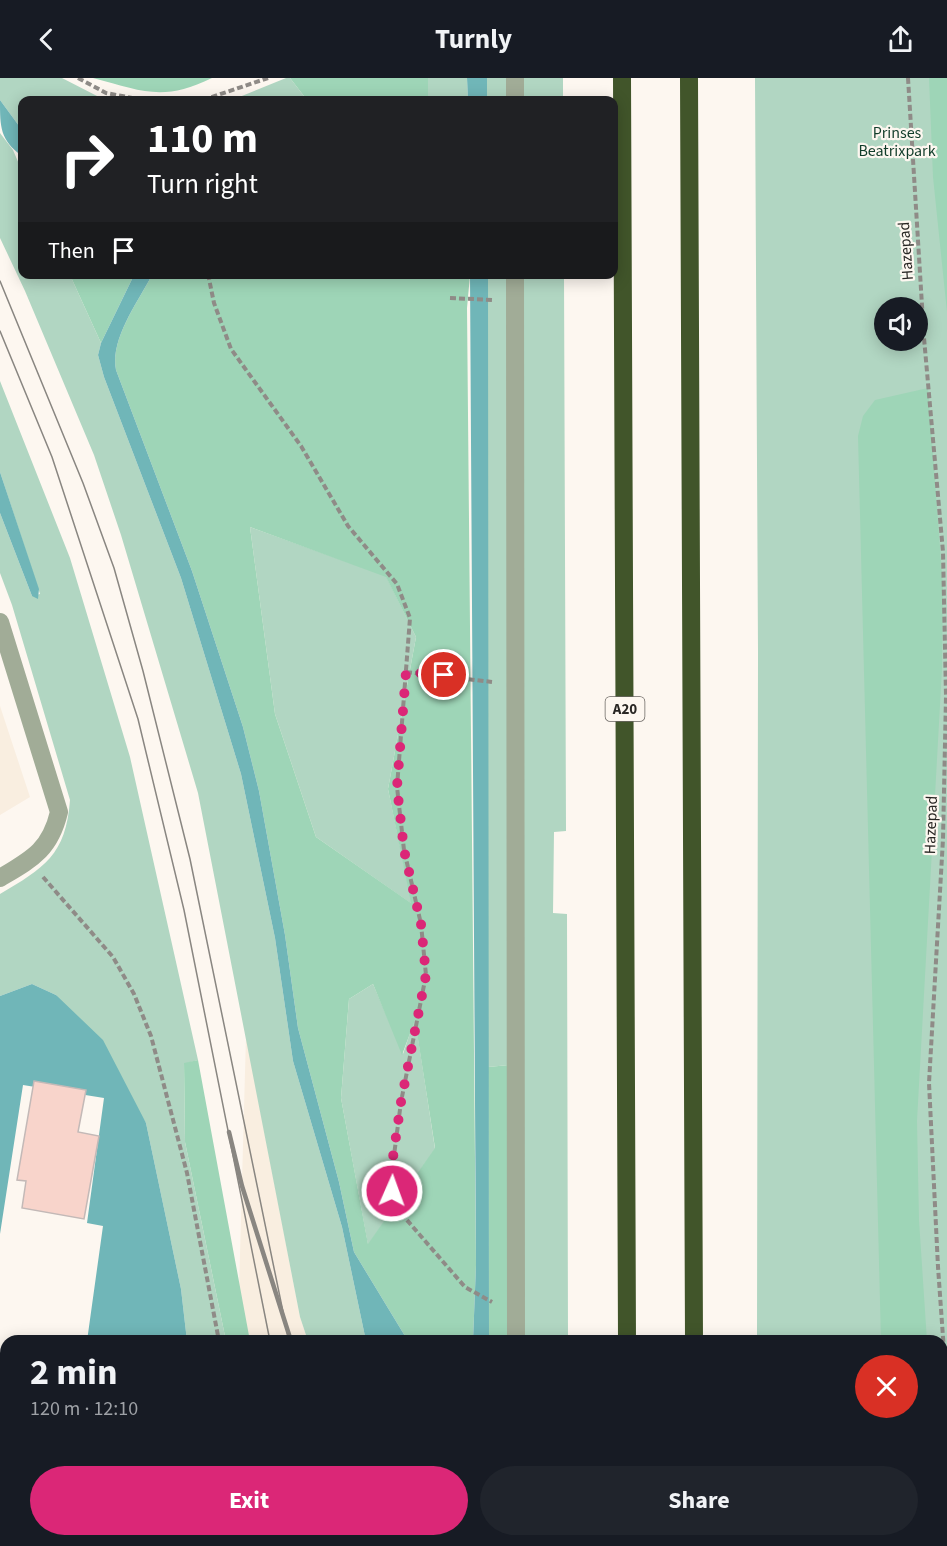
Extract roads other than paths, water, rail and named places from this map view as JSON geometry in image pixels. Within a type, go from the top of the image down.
[{"type":"highway","name":"A20","points":[[622,78],[627,1335]]},
{"type":"highway","points":[[689,78],[694,1335]]},
{"type":"street","points":[[515,78],[515,96]]},
{"type":"street","points":[[515,279],[516,1335]]},
{"type":"street","points":[[0,622],[59,812],[55,829],[44,849],[0,878]]},
{"type":"water","points":[[467,78],[487,78],[487,96],[468,96]]},
{"type":"water","points":[[0,100],[18,125],[18,153],[5,138],[0,118]]},
{"type":"water","points":[[132,279],[150,279],[121,333],[115,358],[116,370],[192,571],[243,727],[259,791],[285,935],[298,1028],[339,1182],[354,1252],[404,1335],[365,1335],[342,1227],[293,1061],[275,938],[241,774],[181,578],[104,377],[98,355],[101,343]]},
{"type":"water","points":[[470,279],[488,279],[489,1335],[473,1335],[476,1265]]},
{"type":"water","points":[[0,472],[39,589],[38,599],[32,596],[0,513]]},
{"type":"water","points":[[32,984],[56,995],[103,1040],[146,1123],[181,1289],[186,1335],[88,1335],[103,1226],[87,1223],[104,1098],[23,1085],[0,1234],[0,996]]},
{"type":"tram line","points":[[0,281],[83,483],[114,568],[143,671],[190,859],[288,1335]]},
{"type":"tram line","points":[[0,331],[52,457],[138,719],[184,910],[269,1335]]},
{"type":"railway","points":[[229,1132],[242,1186],[289,1335]]},
{"type":"park label","name":"Prinses Beatrixpark","points":[[897,142]]}]
